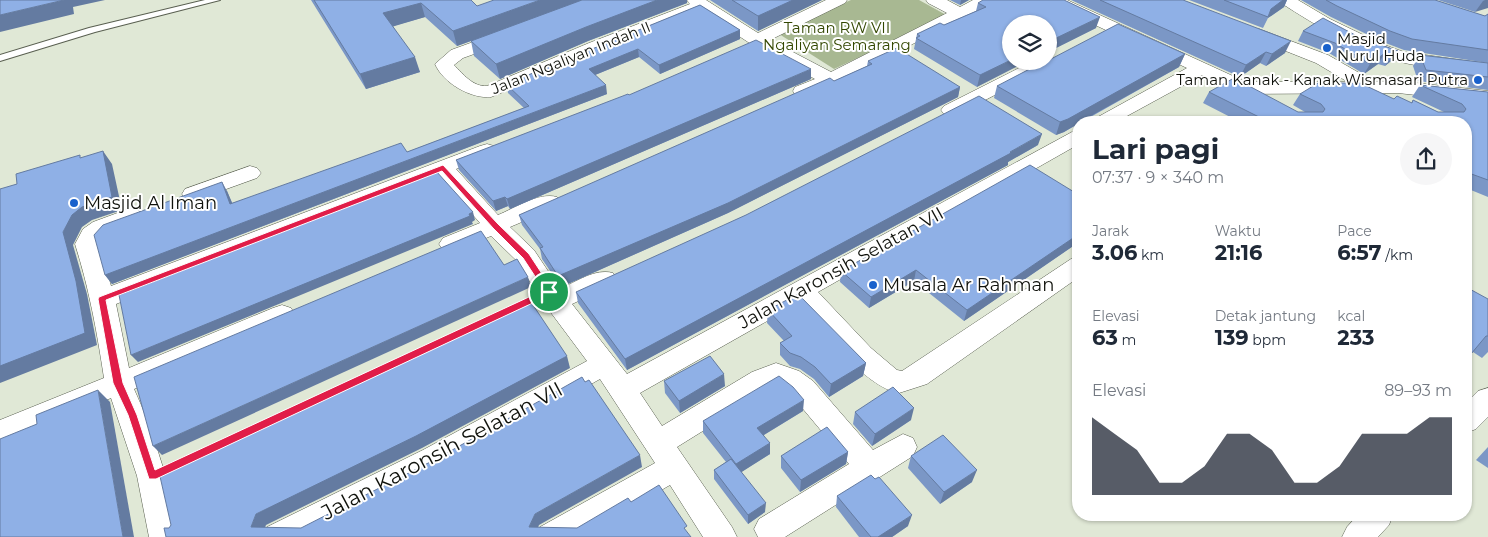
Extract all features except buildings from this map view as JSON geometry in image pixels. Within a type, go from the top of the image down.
[{"type":"street","points":[[934,0],[960,13]]},
{"type":"street","points":[[785,99],[830,79],[986,0]]},
{"type":"street","points":[[1054,0],[1238,86],[1269,104]]},
{"type":"street","points":[[1287,0],[1324,23],[1376,48],[1401,56],[1488,69]]},
{"type":"street","points":[[741,47],[825,2]]},
{"type":"street","points":[[699,3],[757,40],[830,79]]},
{"type":"street","name":"Jalan Ngaliyan Indah II","points":[[517,32],[457,54],[444,64],[445,67],[472,90],[478,93],[491,91],[699,3]]},
{"type":"street","points":[[1098,36],[1115,27]]},
{"type":"street","points":[[1239,27],[1322,59],[1372,88],[1412,106]]},
{"type":"street","points":[[894,47],[910,57]]},
{"type":"street","points":[[1057,56],[1065,52]]},
{"type":"street","points":[[1114,116],[1200,68]]},
{"type":"street","points":[[932,120],[1030,70]]},
{"type":"street","points":[[1238,86],[1398,87],[1488,97]]},
{"type":"street","name":"Jalan Karonsih Selatan VII","points":[[623,389],[802,290],[1050,142],[1072,137]]},
{"type":"street","points":[[102,299],[504,144]]},
{"type":"street","points":[[443,168],[495,226],[526,256],[545,298],[605,364],[623,389],[656,444],[675,467],[721,537]]},
{"type":"street","points":[[176,200],[250,173]]},
{"type":"street","points":[[431,253],[568,194]]},
{"type":"street","points":[[148,210],[101,227],[91,235],[87,244],[102,299],[118,383],[161,472],[165,537]]},
{"type":"street","points":[[802,290],[867,360],[887,377],[896,382],[906,382],[918,376],[1072,270]]},
{"type":"street","points":[[545,298],[619,272]]},
{"type":"street","points":[[0,433],[302,307]]},
{"type":"street","name":"Jalan Karonsih Selatan VII","points":[[278,537],[433,459],[605,364]]},
{"type":"street","points":[[656,444],[762,380],[776,374],[790,379],[803,389],[870,468]]},
{"type":"street","points":[[1472,415],[1488,399]]},
{"type":"street","points":[[770,529],[903,447]]},
{"type":"street","points":[[551,537],[675,467]]},
{"type":"street","points":[[1358,537],[1373,521]]},
{"type":"lane","points":[[0,58],[92,30],[216,0]]},
{"type":"green space","name":"Taman RW VII Ngaliyan Semarang","points":[[851,0],[919,0],[948,16],[834,69],[776,32]]},
{"type":"place","name":"Masjid Nurul Huda","points":[[1327,48]]},
{"type":"place","name":"Taman Kanak - Kanak Wismasari Putra","points":[[1478,80]]},
{"type":"place","name":"Masjid Al Iman","points":[[74,203]]},
{"type":"place","name":"Musala Ar Rahman","points":[[873,285]]},
{"type":"route","points":[[443,168],[495,226],[526,256],[549,292],[242,436],[152,476],[132,415],[118,383],[102,299],[297,222],[443,168]]}]
